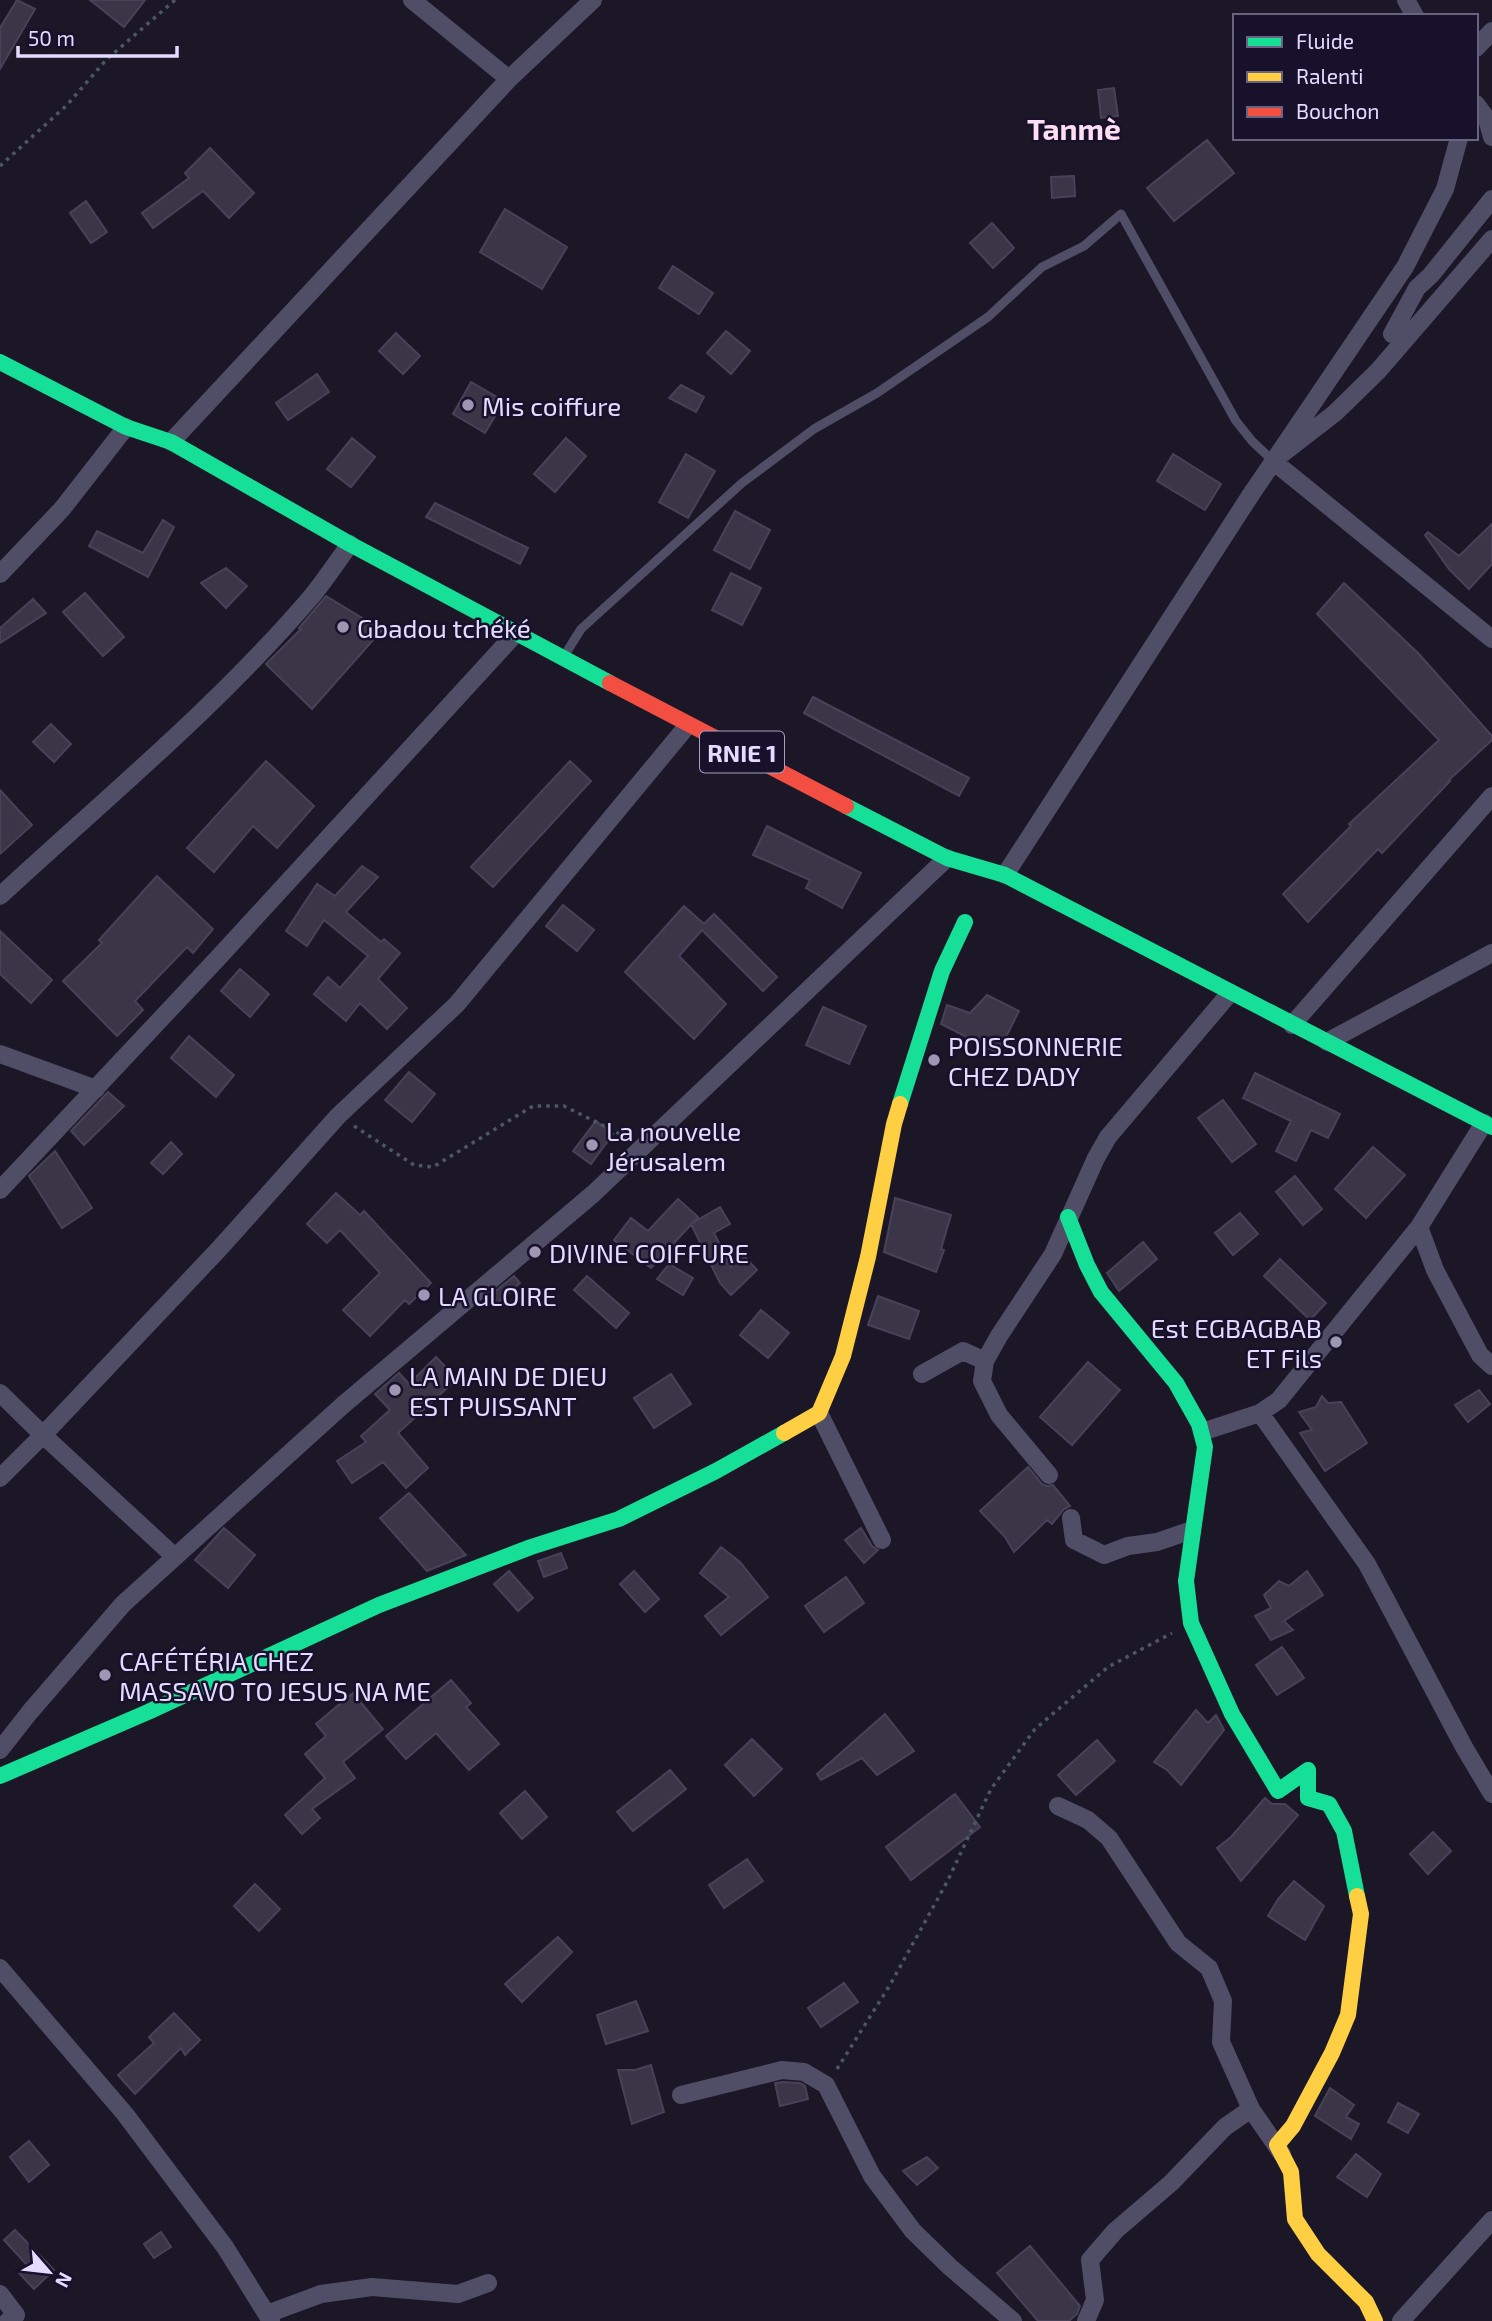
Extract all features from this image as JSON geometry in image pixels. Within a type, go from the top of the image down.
[{"type":"main road","name":"RNIE 1","points":[[0,362],[126,427],[171,442],[350,544],[688,725],[947,858],[1005,875],[1488,1125]]},
{"type":"main road","points":[[0,1776],[148,1712],[379,1605],[531,1547],[619,1519],[716,1471],[820,1413],[843,1356],[868,1257],[894,1124],[943,971],[964,922]]},
{"type":"main road","points":[[1068,1217],[1099,1289],[1164,1366],[1191,1408],[1202,1432],[1205,1447],[1186,1581],[1191,1623],[1232,1714],[1278,1791],[1308,1770],[1308,1798],[1329,1804],[1344,1831],[1361,1914],[1348,2015],[1332,2053],[1293,2126],[1277,2145],[1291,2172],[1294,2219],[1318,2255],[1366,2302],[1376,2321]]},
{"type":"street","points":[[412,0],[509,79]]},
{"type":"street","points":[[171,442],[509,79],[593,0]]},
{"type":"street","points":[[1478,46],[1492,30]]},
{"type":"street","points":[[1478,107],[1487,119],[1492,137]]},
{"type":"street","points":[[1005,875],[1273,461],[1405,267],[1445,189],[1458,140]]},
{"type":"street","points":[[1392,334],[1418,288],[1432,275],[1492,199]]},
{"type":"street","points":[[1273,461],[1335,413],[1372,378],[1492,239]]},
{"type":"street","points":[[0,574],[62,509],[126,427]]},
{"type":"street","points":[[1273,461],[1492,639]]},
{"type":"street","points":[[0,896],[171,742],[252,662],[313,594],[350,544]]},
{"type":"street","points":[[0,1190],[517,632]]},
{"type":"street","points":[[0,1478],[219,1249],[338,1116],[457,1004],[688,725]]},
{"type":"street","points":[[1292,1025],[1492,796]]},
{"type":"street","points":[[0,1751],[29,1713],[123,1604],[343,1405],[593,1194],[947,858]]},
{"type":"street","points":[[1326,1042],[1492,953]]},
{"type":"street","points":[[1049,1475],[999,1415],[982,1381],[985,1361],[1053,1254],[1068,1217],[1108,1137],[1230,993]]},
{"type":"street","points":[[0,1054],[96,1089]]},
{"type":"street","points":[[1202,1432],[1260,1413],[1279,1400],[1419,1227],[1488,1125]]},
{"type":"street","points":[[1419,1227],[1435,1270],[1480,1355],[1492,1366]]},
{"type":"street","points":[[922,1374],[963,1351],[985,1361]]},
{"type":"street","points":[[0,1393],[175,1558]]},
{"type":"street","points":[[820,1413],[882,1540]]},
{"type":"street","points":[[1260,1413],[1367,1564],[1464,1747],[1492,1794]]},
{"type":"street","points":[[1071,1518],[1074,1539],[1104,1555],[1192,1530]]},
{"type":"street","points":[[1058,1806],[1088,1819],[1110,1838],[1178,1943],[1209,1968],[1223,2001],[1221,2042],[1251,2109],[1282,2154]]},
{"type":"street","points":[[0,1968],[125,2114],[225,2247],[269,2318],[321,2294],[372,2287],[458,2294],[488,2283]]},
{"type":"street","points":[[681,2095],[782,2070],[804,2072],[826,2085],[872,2176],[913,2231],[1013,2321]]},
{"type":"street","points":[[1086,2321],[1095,2300],[1090,2260],[1115,2231],[1178,2177],[1226,2127],[1251,2109]]},
{"type":"street","points":[[1401,2321],[1492,2220]]},
{"type":"street","points":[[0,2294],[16,2315],[8,2321]]},
{"type":"lane","points":[[563,657],[581,629],[742,483],[814,429],[877,393],[988,317],[1042,267],[1084,246],[1121,215],[1236,421],[1273,461]]},
{"type":"path","points":[[0,166],[66,105],[106,60],[175,0]]},
{"type":"path","points":[[338,1116],[414,1165],[433,1167],[533,1106],[564,1106],[643,1145]]},
{"type":"path","points":[[826,2085],[890,1985],[947,1882],[991,1789],[1035,1729],[1108,1667],[1191,1623]]},
{"type":"building","points":[[17,0],[35,9],[0,69],[0,28]]},
{"type":"building","points":[[90,0],[145,0],[124,27]]},
{"type":"building","points":[[1114,88],[1118,116],[1101,118],[1098,90]]},
{"type":"building","points":[[1207,140],[1234,173],[1174,221],[1147,188]]},
{"type":"building","points":[[210,148],[254,193],[229,218],[203,191],[153,228],[142,213],[189,178],[185,173]]},
{"type":"building","points":[[1074,176],[1075,196],[1052,198],[1051,177]]},
{"type":"building","points":[[86,201],[107,232],[91,243],[70,213]]},
{"type":"building","points":[[505,209],[567,247],[542,289],[480,252]]},
{"type":"building","points":[[992,223],[1014,248],[993,268],[970,243]]},
{"type":"building","points":[[673,266],[713,293],[699,314],[659,288]]},
{"type":"building","points":[[726,331],[750,351],[731,374],[707,353]]},
{"type":"building","points":[[396,333],[420,356],[403,374],[379,351]]},
{"type":"building","points":[[317,374],[329,392],[288,420],[276,403]]},
{"type":"building","points":[[471,382],[504,401],[485,433],[453,414]]},
{"type":"building","points":[[681,385],[704,397],[696,412],[669,398]]},
{"type":"building","points":[[352,438],[375,457],[351,487],[327,469]]},
{"type":"building","points":[[566,438],[586,456],[555,492],[534,474]]},
{"type":"building","points":[[686,454],[715,471],[688,518],[659,502]]},
{"type":"building","points":[[1173,454],[1221,484],[1205,510],[1157,481]]},
{"type":"building","points":[[435,503],[528,548],[520,564],[426,517]]},
{"type":"building","points":[[735,511],[770,530],[750,569],[714,550]]},
{"type":"building","points":[[163,520],[174,527],[148,577],[89,546],[97,531],[143,553]]},
{"type":"building","points":[[1492,524],[1492,564],[1469,589],[1449,569],[1425,535],[1428,532],[1459,556]]},
{"type":"building","points":[[226,568],[247,586],[226,608],[201,583]]},
{"type":"building","points":[[731,573],[761,588],[742,625],[712,610]]},
{"type":"building","points":[[1344,583],[1418,653],[1492,736],[1492,740],[1449,780],[1382,853],[1378,849],[1308,922],[1283,894],[1351,826],[1349,824],[1439,740],[1317,614]]},
{"type":"building","points":[[85,593],[124,637],[103,656],[63,612]]},
{"type":"building","points":[[326,596],[382,630],[312,709],[266,664],[301,629],[299,628]]},
{"type":"building","points":[[33,599],[46,613],[0,643],[0,628]]},
{"type":"building","points":[[813,697],[969,778],[959,796],[804,713]]},
{"type":"building","points":[[51,724],[71,744],[54,762],[33,742]]},
{"type":"building","points":[[266,761],[314,806],[277,848],[253,826],[214,872],[187,848]]},
{"type":"building","points":[[570,761],[591,781],[493,887],[471,867]]},
{"type":"building","points":[[0,790],[32,825],[0,854]]},
{"type":"building","points":[[767,826],[861,873],[842,908],[806,888],[810,880],[753,855]]},
{"type":"building","points":[[362,866],[378,877],[346,912],[381,942],[384,939],[400,953],[378,979],[407,1008],[387,1029],[360,1003],[346,1021],[314,994],[328,977],[340,988],[368,956],[324,920],[307,946],[286,931],[317,884],[335,896]]},
{"type":"building","points":[[157,876],[213,929],[193,953],[187,947],[135,1001],[143,1010],[117,1036],[63,981],[102,943],[99,940]]},
{"type":"building","points":[[563,905],[594,930],[577,951],[546,926]]},
{"type":"building","points":[[684,906],[704,924],[714,914],[777,977],[763,991],[702,930],[679,956],[726,1004],[694,1039],[625,972]]},
{"type":"building","points":[[0,931],[52,980],[31,1003],[0,974]]},
{"type":"building","points":[[240,969],[269,994],[250,1017],[221,991]]},
{"type":"building","points":[[987,995],[1019,1011],[998,1053],[941,1024],[947,1005],[970,1013]]},
{"type":"building","points":[[823,1007],[866,1026],[849,1064],[806,1045]]},
{"type":"building","points":[[189,1036],[234,1075],[216,1097],[171,1058]]},
{"type":"building","points":[[409,1072],[435,1094],[412,1122],[385,1100]]},
{"type":"building","points":[[1255,1073],[1340,1114],[1328,1138],[1311,1130],[1296,1161],[1276,1151],[1291,1121],[1243,1098]]},
{"type":"building","points":[[108,1092],[124,1106],[84,1145],[71,1131]]},
{"type":"building","points":[[1223,1100],[1256,1144],[1232,1162],[1198,1118]]},
{"type":"building","points":[[596,1121],[613,1134],[591,1164],[573,1151]]},
{"type":"building","points":[[171,1142],[182,1154],[163,1174],[151,1163]]},
{"type":"building","points":[[1373,1147],[1405,1175],[1366,1218],[1335,1189]]},
{"type":"building","points":[[55,1151],[92,1208],[62,1228],[29,1176]]},
{"type":"building","points":[[1295,1176],[1322,1209],[1303,1225],[1276,1192]]},
{"type":"building","points":[[336,1193],[360,1215],[364,1211],[431,1283],[409,1304],[405,1300],[370,1336],[343,1310],[380,1273],[340,1230],[327,1243],[307,1224]]},
{"type":"building","points":[[895,1198],[951,1215],[941,1249],[944,1250],[936,1272],[884,1252]]},
{"type":"building","points":[[678,1199],[698,1217],[651,1268],[614,1240],[631,1218],[648,1231]]},
{"type":"building","points":[[720,1207],[730,1224],[714,1233],[731,1267],[743,1255],[757,1270],[731,1295],[720,1283],[691,1224]]},
{"type":"building","points":[[1240,1213],[1258,1234],[1233,1255],[1215,1233]]},
{"type":"building","points":[[1143,1242],[1157,1259],[1119,1291],[1107,1273]]},
{"type":"building","points":[[1280,1259],[1326,1303],[1310,1320],[1264,1276]]},
{"type":"building","points":[[669,1264],[693,1278],[683,1295],[657,1279]]},
{"type":"building","points":[[514,1276],[520,1283],[495,1305],[488,1297]]},
{"type":"building","points":[[587,1276],[629,1313],[616,1328],[574,1290]]},
{"type":"building","points":[[878,1296],[919,1311],[909,1339],[868,1325]]},
{"type":"building","points":[[761,1310],[789,1333],[768,1358],[740,1335]]},
{"type":"building","points":[[436,1357],[457,1379],[398,1433],[428,1468],[406,1488],[383,1462],[352,1483],[337,1461],[366,1442],[361,1436],[390,1410],[375,1394],[399,1373],[409,1384]]},
{"type":"building","points":[[1088,1362],[1120,1390],[1072,1445],[1040,1417]]},
{"type":"building","points":[[671,1374],[691,1404],[654,1428],[634,1398]]},
{"type":"building","points":[[1479,1390],[1490,1404],[1468,1422],[1455,1405]]},
{"type":"building","points":[[1322,1396],[1328,1403],[1341,1402],[1367,1443],[1325,1471],[1300,1433],[1312,1430],[1299,1412],[1316,1407]]},
{"type":"building","points":[[1028,1467],[1041,1483],[1046,1486],[1053,1485],[1070,1506],[1064,1509],[1052,1524],[1047,1520],[1014,1552],[1005,1537],[980,1511]]},
{"type":"building","points":[[409,1493],[466,1555],[427,1571],[380,1518]]},
{"type":"building","points":[[224,1528],[255,1555],[228,1588],[195,1560]]},
{"type":"building","points":[[861,1528],[872,1546],[878,1550],[864,1563],[845,1540]]},
{"type":"building","points":[[721,1547],[740,1562],[768,1597],[721,1635],[705,1616],[729,1597],[700,1573]]},
{"type":"building","points":[[561,1553],[567,1568],[544,1577],[538,1561]]},
{"type":"building","points":[[509,1571],[533,1598],[518,1611],[494,1584]]},
{"type":"building","points":[[634,1571],[659,1599],[645,1612],[620,1584]]},
{"type":"building","points":[[1307,1571],[1323,1595],[1284,1621],[1293,1630],[1271,1640],[1255,1616],[1271,1608],[1264,1595],[1279,1581],[1289,1586]]},
{"type":"building","points":[[846,1577],[864,1603],[824,1632],[805,1606]]},
{"type":"building","points":[[1282,1647],[1304,1678],[1277,1695],[1256,1665]]},
{"type":"building","points":[[451,1680],[471,1703],[466,1707],[499,1744],[469,1770],[436,1733],[406,1759],[386,1736]]},
{"type":"building","points":[[353,1693],[383,1729],[343,1762],[355,1778],[312,1809],[320,1818],[302,1834],[285,1815],[325,1778],[305,1754],[326,1736],[316,1724]]},
{"type":"building","points":[[1196,1710],[1208,1723],[1216,1715],[1224,1730],[1181,1785],[1167,1770],[1154,1762]]},
{"type":"building","points":[[885,1714],[914,1751],[877,1775],[862,1758],[821,1780],[817,1774]]},
{"type":"building","points":[[752,1739],[782,1769],[754,1796],[725,1765]]},
{"type":"building","points":[[1097,1740],[1115,1761],[1076,1795],[1058,1775]]},
{"type":"building","points":[[670,1770],[686,1789],[633,1831],[617,1812]]},
{"type":"building","points":[[525,1791],[547,1817],[522,1839],[500,1813]]},
{"type":"building","points":[[955,1794],[980,1827],[911,1880],[886,1847]]},
{"type":"building","points":[[1265,1798],[1272,1804],[1285,1804],[1298,1815],[1241,1881],[1217,1848],[1231,1837]]},
{"type":"building","points":[[1433,1832],[1451,1851],[1428,1874],[1410,1854]]},
{"type":"building","points":[[747,1859],[763,1881],[724,1908],[709,1885]]},
{"type":"building","points":[[1294,1881],[1324,1906],[1305,1940],[1268,1916],[1278,1899]]},
{"type":"building","points":[[255,1884],[280,1909],[259,1931],[234,1906]]},
{"type":"building","points":[[558,1937],[572,1952],[522,2002],[505,1984]]},
{"type":"building","points":[[844,1983],[858,2002],[821,2027],[808,2008]]},
{"type":"building","points":[[636,2001],[648,2031],[606,2044],[597,2015]]},
{"type":"building","points":[[174,2013],[200,2040],[185,2055],[181,2048],[135,2094],[118,2075],[154,2043],[149,2037]]},
{"type":"building","points":[[651,2065],[664,2112],[632,2124],[618,2070],[635,2070]]},
{"type":"building","points":[[775,2083],[805,2086],[808,2099],[780,2106]]},
{"type":"building","points":[[1330,2088],[1354,2105],[1346,2117],[1359,2124],[1351,2139],[1315,2116]]},
{"type":"building","points":[[1398,2103],[1419,2114],[1408,2133],[1388,2122]]},
{"type":"building","points":[[29,2141],[49,2165],[29,2182],[10,2157]]},
{"type":"building","points":[[1356,2154],[1381,2174],[1367,2197],[1337,2177]]},
{"type":"building","points":[[927,2157],[938,2168],[917,2185],[903,2171]]},
{"type":"building","points":[[15,2230],[54,2270],[34,2289],[19,2273],[27,2265],[4,2240]]},
{"type":"building","points":[[161,2232],[171,2247],[154,2258],[144,2244]]},
{"type":"building","points":[[1030,2246],[1080,2306],[1077,2314],[1069,2321],[1038,2321],[997,2273]]},
{"type":"traffic: fast","points":[[0,362],[126,427],[171,442],[350,544],[610,683]]},
{"type":"traffic: fast","points":[[846,806],[947,858],[1005,875],[1492,1127]]},
{"type":"traffic: fast","points":[[900,1104],[942,971],[965,922]]},
{"type":"traffic: fast","points":[[1068,1217],[1101,1292],[1176,1383],[1199,1424],[1205,1447],[1186,1581],[1191,1623],[1232,1714],[1278,1791],[1308,1770],[1308,1798],[1329,1804],[1344,1831],[1357,1896]]},
{"type":"traffic: fast","points":[[0,1776],[148,1712],[379,1605],[531,1547],[619,1519],[716,1471],[784,1433]]},
{"type":"traffic: slow","points":[[784,1433],[819,1413],[843,1356],[868,1257],[900,1104]]},
{"type":"traffic: slow","points":[[1357,1896],[1361,1914],[1348,2015],[1332,2053],[1293,2126],[1277,2145],[1291,2172],[1295,2219],[1318,2254],[1366,2302],[1375,2321]]},
{"type":"traffic: jam","points":[[610,683],[846,806]]},
{"type":"place","name":"Mis coiffure","points":[[468,405]]},
{"type":"place","name":"Gbadou tchéké","points":[[343,627]]},
{"type":"place","name":"POISSONNERIE CHEZ DADY","points":[[934,1060]]},
{"type":"place","name":"La nouvelle Jérusalem","points":[[592,1145]]},
{"type":"place","name":"DIVINE COIFFURE","points":[[535,1252]]},
{"type":"place","name":"LA GLOIRE","points":[[424,1295]]},
{"type":"place","name":"Est EGBAGBAB ET Fils","points":[[1336,1342]]},
{"type":"place","name":"LA MAIN DE DIEU EST PUISSANT","points":[[395,1390]]},
{"type":"place","name":"CAFÉTÉRIA CHEZ MASSAVO TO JESUS NA ME","points":[[105,1675]]},
{"type":"district","name":"Tanmè","points":[[1074,128]]}]
